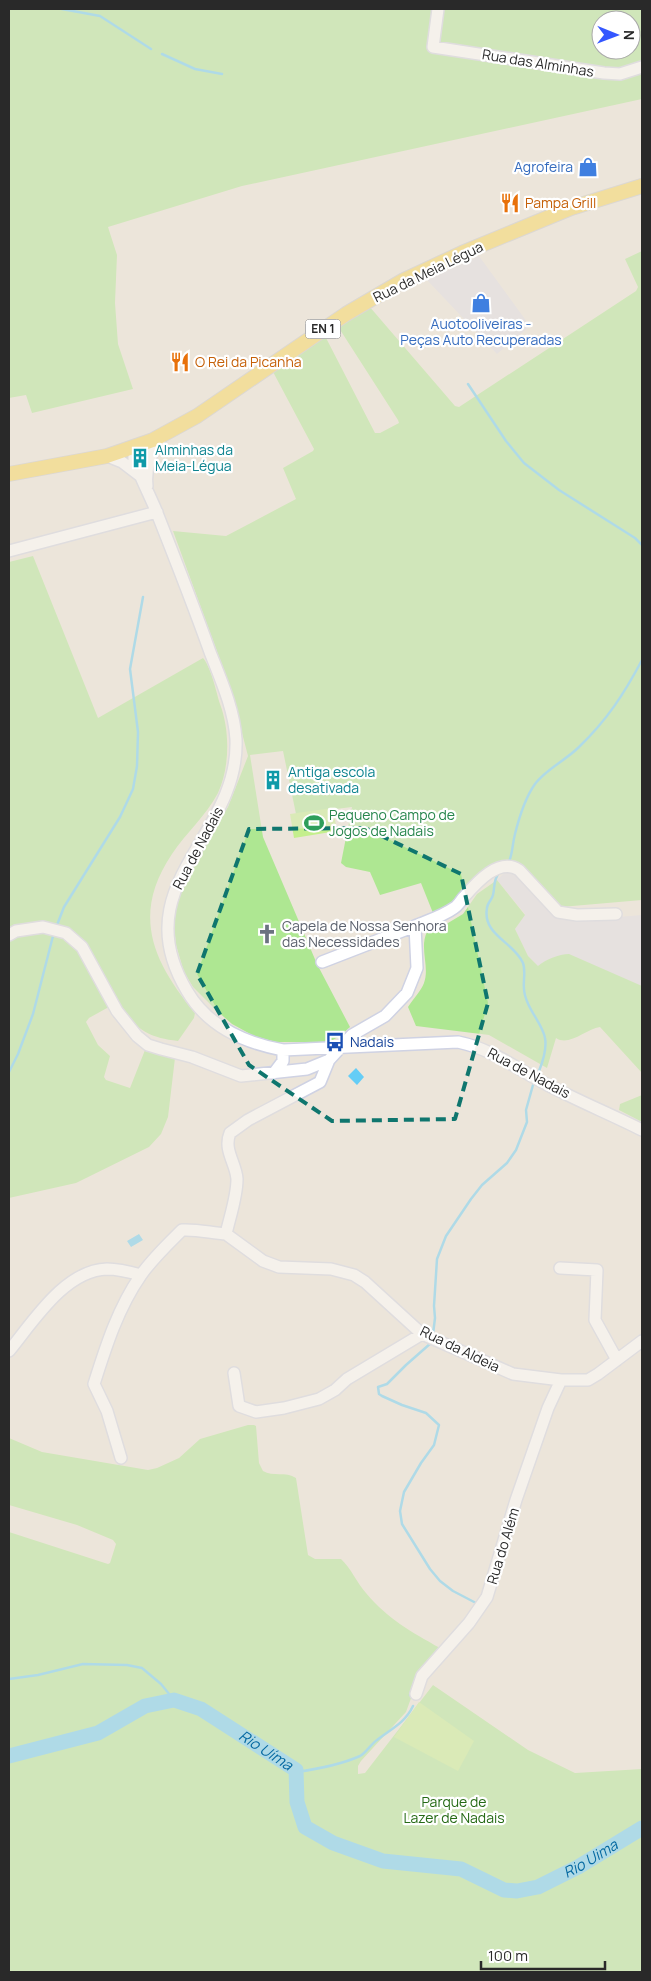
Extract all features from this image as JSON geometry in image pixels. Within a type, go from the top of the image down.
[{"type":"main road","name":"Rua da Meia Légua","points":[[9,474],[107,456],[162,436],[197,416],[346,314],[404,280],[462,252],[571,208],[642,186]]},
{"type":"street","name":"Rua das Alminhas","points":[[438,9],[433,47],[604,73],[620,74],[642,66]]},
{"type":"street","name":"Rua de Nadais","points":[[143,472],[152,451],[162,436]]},
{"type":"street","name":"Rua de Nadais","points":[[140,445],[134,452],[134,460],[143,472],[148,490],[230,704],[236,739],[233,768],[222,804],[179,879],[171,901],[168,926],[170,948],[176,974],[191,998],[218,1025],[241,1039],[283,1050],[458,1042],[476,1046],[495,1054],[543,1083],[642,1130]]},
{"type":"street","points":[[107,456],[143,472]]},
{"type":"street","points":[[9,551],[157,512]]},
{"type":"street","points":[[322,962],[455,908],[476,884],[503,865],[512,866],[519,870],[558,912],[616,914]]},
{"type":"street","points":[[121,1458],[107,1411],[94,1384],[111,1332],[128,1296],[141,1275],[157,1255],[182,1230],[192,1229],[226,1234],[235,1196],[237,1178],[227,1147],[230,1134],[248,1120],[320,1082],[330,1060],[339,1047],[352,1035],[385,1016],[407,993],[417,968],[414,926]]},
{"type":"street","points":[[9,935],[16,931],[43,927],[66,933],[82,947],[126,1024],[148,1044],[192,1057],[241,1076],[307,1069],[330,1060]]},
{"type":"street","points":[[274,1074],[283,1061],[283,1050]]},
{"type":"street","name":"Rua da Aldeia","points":[[226,1234],[263,1261],[279,1267],[331,1270],[354,1275],[365,1282],[422,1334],[513,1374],[561,1380],[588,1380],[642,1341]]},
{"type":"street","points":[[560,1268],[597,1270],[595,1320],[617,1360]]},
{"type":"street","points":[[9,1351],[40,1312],[64,1288],[83,1274],[106,1269],[141,1275]]},
{"type":"street","points":[[234,1373],[239,1406],[256,1412],[284,1408],[319,1399],[335,1390],[347,1378],[422,1334]]},
{"type":"street","name":"Rua do Além","points":[[416,1694],[422,1676],[469,1624],[488,1597],[516,1500],[548,1408],[561,1380]]},
{"type":"highlighted area","points":[[365,828],[461,874],[488,1003],[455,1119],[332,1121],[249,1065],[197,974],[249,829]]},
{"type":"shaded area","name":"Auotooliveiras - Peças Auto Recuperadas","points":[[479,256],[530,326],[497,354],[427,280]]},
{"type":"shaded area","points":[[509,868],[518,872],[558,917],[606,918],[642,915],[642,986],[539,967],[528,956],[515,929],[525,914],[497,880]]},
{"type":"green space","points":[[9,9],[642,9],[642,99],[242,186],[108,227],[117,255],[115,303],[118,344],[133,389],[32,413],[26,395],[9,398]]},
{"type":"green space","points":[[642,251],[642,900],[561,907],[517,863],[511,860],[502,862],[455,906],[433,913],[421,883],[380,895],[370,872],[346,867],[341,863],[352,807],[296,814],[283,751],[250,755],[263,837],[317,964],[350,1027],[340,1036],[329,1042],[276,1042],[254,1036],[232,1024],[193,987],[184,972],[176,945],[173,915],[181,890],[199,853],[228,807],[248,756],[230,687],[173,531],[226,536],[296,499],[283,468],[314,449],[272,370],[324,334],[375,433],[380,433],[399,423],[337,325],[369,306],[455,406],[459,407],[636,291],[638,287],[625,259]]},
{"type":"green space","points":[[33,556],[98,718],[203,658],[211,673],[226,725],[227,760],[218,793],[208,809],[172,854],[159,876],[152,897],[150,918],[152,937],[158,956],[180,994],[195,1013],[194,1018],[178,1041],[157,1037],[142,1030],[116,1003],[89,1018],[86,1022],[98,1045],[110,1056],[104,1077],[106,1080],[130,1088],[145,1050],[175,1058],[168,1117],[161,1134],[149,1147],[76,1183],[9,1198],[9,562]]},
{"type":"green space","name":"Pequeno Campo de Jogos de Nadais","points":[[333,808],[337,831],[294,838],[290,814]]},
{"type":"green space","points":[[497,880],[525,915],[515,929],[528,956],[538,966],[552,958],[569,954],[642,986],[642,1073],[600,1027],[572,1039],[561,1040],[556,1038],[547,1068],[489,1035],[416,1026],[408,1007],[421,989],[426,977],[424,944],[427,932],[463,914],[477,894]]},
{"type":"green space","points":[[642,1095],[642,1122],[619,1110],[620,1104]]},
{"type":"green space","name":"Parque de Lazer de Nadais","points":[[248,1425],[256,1426],[259,1463],[263,1471],[296,1478],[308,1555],[315,1559],[341,1559],[363,1589],[383,1611],[409,1630],[440,1648],[418,1679],[406,1712],[361,1761],[358,1766],[358,1774],[365,1773],[433,1685],[528,1750],[575,1773],[642,1769],[642,1972],[9,1972],[9,1532],[108,1564],[116,1544],[113,1540],[77,1525],[9,1505],[9,1438],[42,1452],[148,1470],[179,1458],[200,1439]]},
{"type":"green space","points":[[419,1702],[474,1741],[458,1771],[394,1737]]},
{"type":"water","points":[[356,1068],[364,1077],[357,1085],[348,1076]]},
{"type":"water","points":[[139,1234],[143,1240],[131,1247],[127,1241]]},
{"type":"waterway","points":[[62,9],[100,16],[151,49]]},
{"type":"waterway","points":[[162,54],[195,69],[222,74]]},
{"type":"waterway","points":[[468,384],[506,441],[524,463],[559,490],[635,538],[642,545]]},
{"type":"waterway","points":[[57,925],[64,907],[120,817],[133,789],[137,766],[138,732],[130,669],[143,597]]},
{"type":"waterway","points":[[508,864],[520,815],[528,795],[535,784],[544,774],[574,752],[598,727],[622,695],[642,660]]},
{"type":"waterway","points":[[499,873],[495,881],[492,897],[487,906],[487,917],[489,925],[494,932],[513,949],[523,963],[525,996],[545,1038],[545,1051],[539,1071]]},
{"type":"waterway","points":[[9,1072],[33,1014],[53,936]]},
{"type":"waterway","points":[[433,1334],[437,1259],[446,1236],[482,1185],[507,1163],[516,1150],[527,1122],[526,1110],[533,1085]]},
{"type":"waterway","points":[[431,1343],[387,1384],[378,1387],[379,1394],[402,1405],[426,1413],[439,1425],[434,1445],[404,1492],[400,1511],[402,1524],[430,1569],[440,1581],[453,1591],[476,1603],[476,1606]]},
{"type":"waterway","points":[[432,1657],[455,1631]]},
{"type":"waterway","points":[[9,1679],[38,1675],[83,1664],[127,1665],[142,1668],[161,1684],[174,1700]]},
{"type":"waterway","points":[[410,1695],[416,1677]]},
{"type":"waterway","name":"Rio Uíma","points":[[9,1756],[98,1733],[145,1706],[174,1700],[201,1709],[296,1770],[297,1802],[305,1827],[333,1843],[383,1861],[461,1869],[504,1890],[517,1891],[538,1887],[578,1867],[642,1828]]},
{"type":"waterway","points":[[296,1772],[329,1766],[360,1756],[402,1721],[413,1706]]},
{"type":"place","name":"Agrofeira","points":[[588,167]]},
{"type":"place","name":"Pampa Grill","points":[[510,203]]},
{"type":"place","name":"Auotooliveiras - Peças Auto Recuperadas","points":[[481,303]]},
{"type":"place","name":"O Rei da Picanha","points":[[180,362]]},
{"type":"place","name":"Alminhas da Meia-Légua","points":[[140,458]]},
{"type":"place","name":"Antiga escola desativada","points":[[273,780]]},
{"type":"place","name":"Pequeno Campo de Jogos de Nadais","points":[[314,823]]},
{"type":"place","name":"Capela de Nossa Senhora das Necessidades","points":[[267,934]]},
{"type":"place","name":"Nadais","points":[[335,1042]]},
{"type":"water label","name":"Rio Uima","points":[[590,1857]]}]
